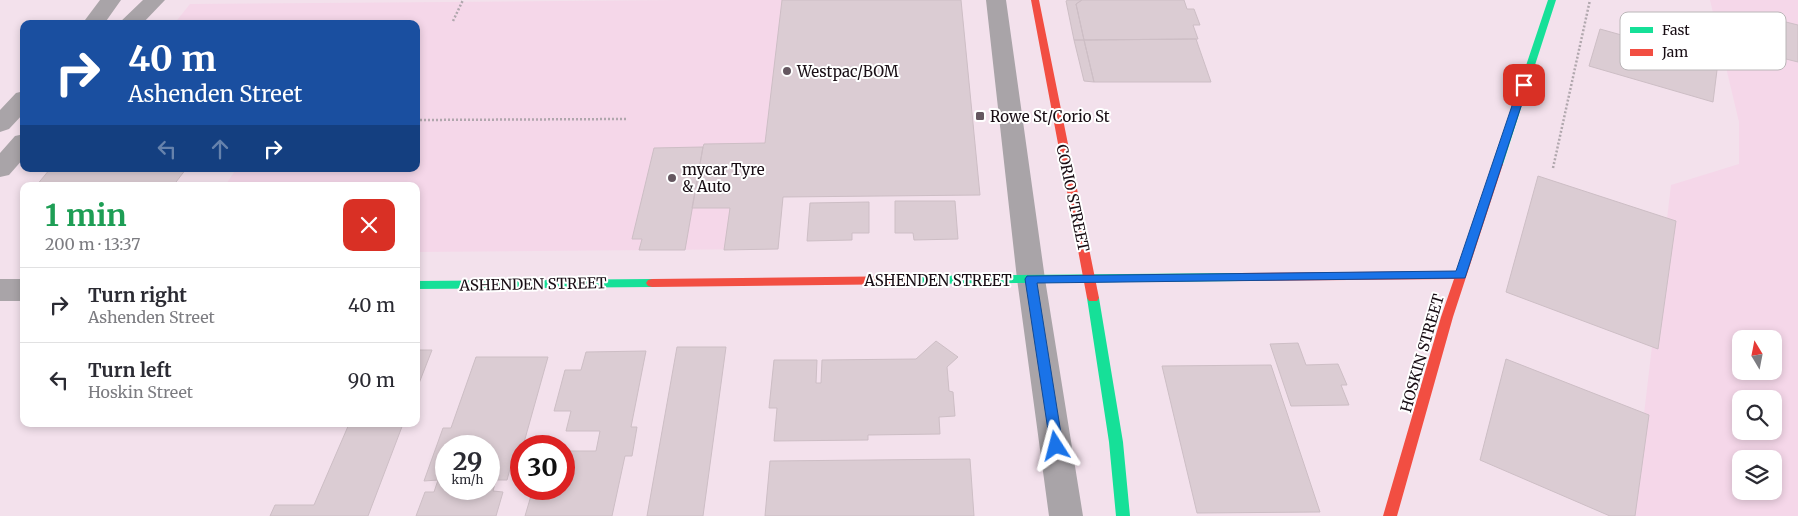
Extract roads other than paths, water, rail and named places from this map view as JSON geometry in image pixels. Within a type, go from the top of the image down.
[{"type":"street","points":[[96,20],[111,0]]},
{"type":"street","points":[[133,20],[155,0]]},
{"type":"street","points":[[996,0],[1031,279],[1066,516]]},
{"type":"street","name":"CORIO STREET","points":[[1035,0],[1090,279],[1116,442],[1123,516]]},
{"type":"street","name":"HOSKIN STREET","points":[[1390,516],[1460,275],[1552,0]]},
{"type":"street","points":[[0,124],[20,102]]},
{"type":"street","points":[[0,169],[20,146]]},
{"type":"street","name":"ASHENDEN STREET","points":[[420,285],[1460,275]]},
{"type":"street","points":[[0,290],[20,290]]},
{"type":"place","name":"Westpac/BOM","points":[[787,71]]},
{"type":"place","name":"Rowe St/Corio St","points":[[980,116]]},
{"type":"place","name":"mycar Tyre & Auto","points":[[672,178]]}]
